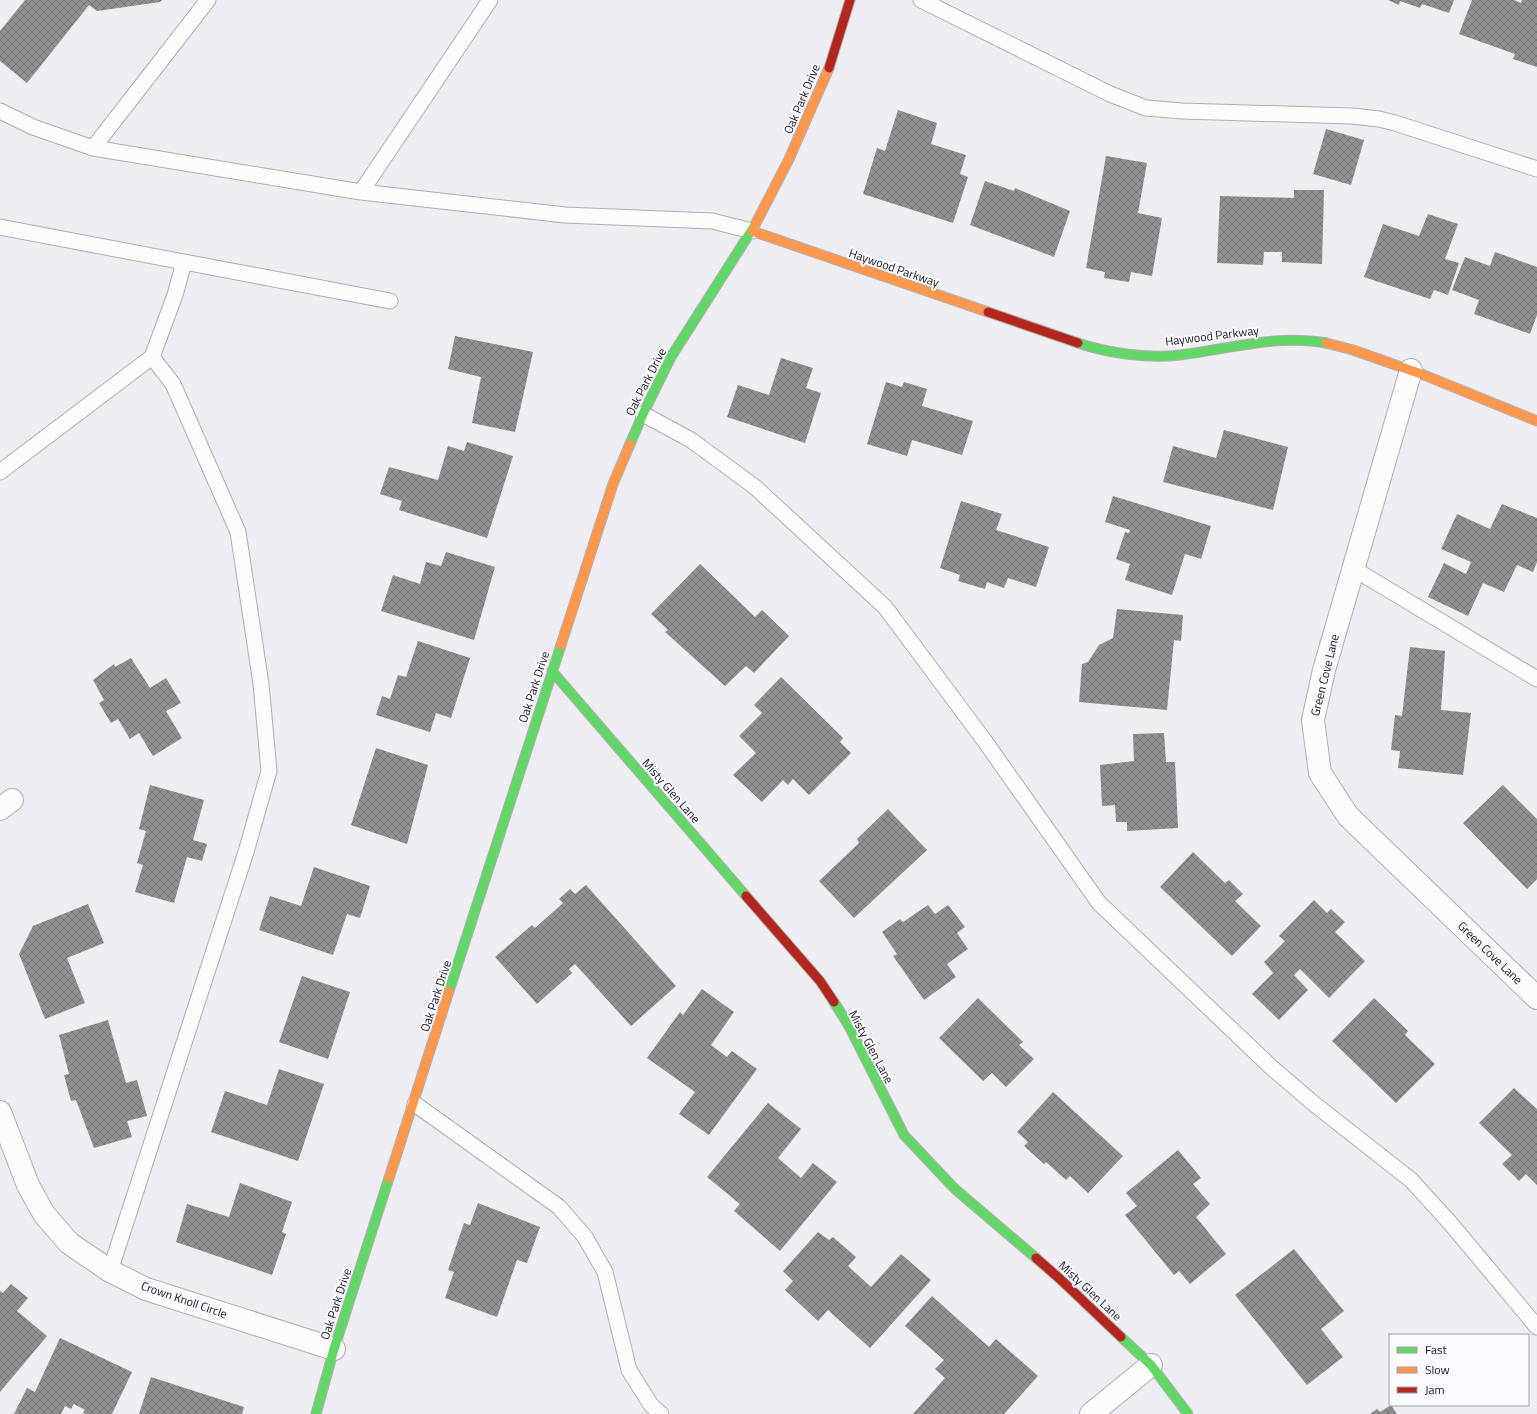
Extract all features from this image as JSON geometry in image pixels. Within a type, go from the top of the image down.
[{"type":"street","name":"Oak Park Drive","points":[[316,1414],[334,1349],[613,484],[642,414],[671,357],[752,231],[789,159],[826,77],[850,0]]},
{"type":"street","name":"Haywood Parkway","points":[[752,231],[1071,341],[1100,349],[1129,355],[1178,355],[1245,343],[1297,340],[1336,344],[1476,394],[1537,421]]},
{"type":"street","name":"Green Cove Lane","points":[[1412,370],[1324,670],[1313,720],[1320,773],[1348,816],[1537,998]]},
{"type":"street","name":"Misty Glen Lane","points":[[552,671],[820,982],[849,1026],[904,1135],[955,1189],[1060,1279],[1150,1365],[1188,1414]]},
{"type":"street","name":"Crown Knoll Circle","points":[[0,1112],[28,1185],[44,1214],[70,1243],[110,1270],[146,1289],[334,1349]]},
{"type":"street","points":[[1091,1414],[1150,1365]]},
{"type":"lane","points":[[93,148],[208,0]]},
{"type":"lane","points":[[361,192],[490,0]]},
{"type":"lane","points":[[921,0],[1110,94],[1146,108],[1182,111],[1352,116],[1379,119],[1537,169]]},
{"type":"lane","points":[[0,112],[33,127],[93,148],[361,192],[565,215],[712,221],[752,231]]},
{"type":"lane","points":[[0,227],[390,301]]},
{"type":"lane","points":[[0,472],[152,357],[175,296],[184,262]]},
{"type":"lane","points":[[110,1270],[246,852],[269,771],[261,684],[238,532],[173,384],[152,357]]},
{"type":"lane","points":[[642,414],[691,440],[755,487],[885,607],[984,740],[1099,903],[1271,1066],[1313,1103],[1411,1180],[1451,1224],[1537,1327]]},
{"type":"lane","points":[[1354,569],[1537,679]]},
{"type":"lane","points":[[414,1104],[559,1207],[585,1237],[605,1272],[629,1370],[652,1405],[661,1414]]},
{"type":"building","points":[[25,0],[162,0],[160,2],[97,11],[89,5],[27,83],[0,61],[0,31]]},
{"type":"building","points":[[1388,0],[1454,0],[1449,13],[1422,4],[1420,8],[1400,1],[1399,5]]},
{"type":"building","points":[[1472,0],[1514,0],[1521,3],[1522,0],[1537,0],[1537,67],[1513,59],[1515,54],[1459,34]]},
{"type":"building","points":[[898,110],[937,123],[931,144],[966,155],[960,174],[968,177],[953,223],[863,194],[877,148],[885,151]]},
{"type":"building","points":[[1326,129],[1364,140],[1351,185],[1313,174]]},
{"type":"building","points":[[1106,156],[1147,163],[1138,213],[1162,218],[1152,276],[1131,272],[1129,282],[1104,278],[1105,272],[1086,268]]},
{"type":"building","points":[[985,181],[1014,191],[1015,188],[1070,211],[1054,257],[970,225]]},
{"type":"building","points":[[1294,190],[1324,190],[1322,264],[1282,262],[1282,252],[1264,252],[1263,265],[1217,263],[1220,196],[1294,198]]},
{"type":"building","points":[[1428,214],[1458,224],[1445,259],[1459,263],[1448,295],[1434,290],[1430,299],[1364,277],[1383,224],[1419,236]]},
{"type":"building","points":[[1495,252],[1537,267],[1537,315],[1530,334],[1474,314],[1479,300],[1452,290],[1465,257],[1490,266]]},
{"type":"building","points":[[455,336],[533,352],[515,432],[472,423],[481,377],[448,369]]},
{"type":"building","points":[[781,358],[813,368],[806,388],[821,393],[805,443],[727,417],[738,385],[769,395]]},
{"type":"building","points":[[886,382],[902,387],[904,382],[927,389],[922,406],[973,421],[962,455],[912,440],[907,456],[867,444]]},
{"type":"building","points":[[1224,430],[1288,447],[1273,510],[1163,482],[1173,446],[1216,458]]},
{"type":"building","points":[[467,442],[513,456],[487,538],[399,510],[402,501],[380,494],[389,467],[438,480],[448,446],[464,451]]},
{"type":"building","points":[[1113,496],[1211,526],[1201,559],[1185,554],[1172,595],[1125,580],[1130,564],[1116,559],[1125,532],[1129,533],[1130,530],[1105,522]]},
{"type":"building","points":[[961,501],[1002,514],[996,530],[1049,547],[1036,587],[1008,578],[1004,588],[987,582],[985,589],[958,581],[960,575],[940,568]]},
{"type":"building","points":[[1502,504],[1537,518],[1537,562],[1533,572],[1517,565],[1504,592],[1483,583],[1468,616],[1428,597],[1444,563],[1466,574],[1471,562],[1441,549],[1457,514],[1490,529]]},
{"type":"building","points":[[446,552],[495,567],[474,640],[381,611],[393,575],[420,584],[426,562],[441,566]]},
{"type":"building","points":[[700,564],[755,617],[762,610],[789,636],[754,673],[746,666],[725,686],[665,632],[668,630],[651,614]]},
{"type":"building","points":[[1117,609],[1183,615],[1181,641],[1174,640],[1167,710],[1079,702],[1082,664],[1088,662],[1099,645],[1113,638]]},
{"type":"building","points":[[418,641],[470,658],[451,718],[436,713],[430,732],[376,715],[382,696],[390,699],[398,675],[406,677]]},
{"type":"building","points":[[1410,647],[1445,651],[1441,710],[1471,713],[1463,775],[1398,768],[1400,751],[1391,750],[1395,715],[1402,716]]},
{"type":"building","points":[[131,658],[150,688],[166,678],[181,703],[166,711],[182,738],[153,756],[139,733],[130,739],[118,719],[111,723],[99,703],[104,700],[93,680],[114,664],[115,667]]},
{"type":"building","points":[[781,677],[843,738],[840,742],[851,753],[809,795],[793,779],[788,785],[783,780],[762,802],[733,775],[756,753],[739,736],[762,713],[754,705]]},
{"type":"building","points":[[1164,733],[1166,762],[1175,762],[1178,828],[1127,831],[1127,822],[1116,822],[1115,805],[1102,806],[1100,765],[1134,761],[1133,734]]},
{"type":"building","points":[[376,748],[428,765],[407,844],[351,825]]},
{"type":"building","points":[[150,785],[204,800],[193,840],[207,844],[202,861],[187,857],[174,903],[135,892],[143,865],[137,863],[146,831],[139,829]]},
{"type":"building","points":[[1503,785],[1537,819],[1537,879],[1527,889],[1463,823]]},
{"type":"building","points":[[888,809],[927,850],[854,918],[819,881],[859,843],[857,839]]},
{"type":"building","points":[[1193,852],[1225,883],[1229,880],[1243,894],[1235,901],[1261,926],[1232,956],[1160,887]]},
{"type":"building","points":[[314,867],[370,886],[360,918],[347,914],[333,955],[259,930],[270,896],[301,906]]},
{"type":"building","points":[[586,885],[676,986],[631,1026],[575,964],[569,969],[572,973],[537,1004],[495,957],[532,925],[535,928],[563,903],[559,899],[570,889],[575,894]]},
{"type":"building","points":[[1314,900],[1327,913],[1331,909],[1345,922],[1335,932],[1365,961],[1329,998],[1300,969],[1294,975],[1308,990],[1279,1020],[1252,994],[1273,973],[1264,962],[1285,941],[1279,936]]},
{"type":"building","points":[[88,904],[104,943],[67,958],[85,1003],[45,1019],[19,954],[33,926]]},
{"type":"building","points":[[928,905],[935,914],[948,905],[965,927],[957,933],[968,949],[947,964],[956,977],[924,1000],[893,956],[897,954],[882,932],[900,919],[903,922]]},
{"type":"building","points":[[302,976],[350,992],[328,1059],[279,1042]]},
{"type":"building","points":[[702,989],[734,1012],[711,1045],[727,1057],[732,1051],[757,1069],[709,1135],[679,1114],[695,1092],[647,1058],[680,1012],[683,1015]]},
{"type":"building","points":[[978,998],[1023,1042],[1019,1045],[1034,1059],[1006,1087],[992,1073],[983,1081],[939,1038]]},
{"type":"building","points":[[1374,998],[1408,1031],[1405,1035],[1435,1064],[1396,1103],[1332,1041]]},
{"type":"building","points":[[108,1020],[126,1083],[137,1080],[147,1116],[127,1121],[132,1137],[94,1148],[76,1100],[71,1101],[64,1075],[69,1074],[59,1035]]},
{"type":"building","points":[[279,1069],[324,1084],[298,1161],[211,1132],[225,1091],[267,1105]]},
{"type":"building","points":[[1514,1088],[1537,1109],[1537,1185],[1526,1174],[1519,1181],[1502,1164],[1512,1155],[1479,1123]]},
{"type":"building","points":[[1053,1092],[1123,1156],[1088,1193],[1070,1176],[1066,1180],[1046,1162],[1044,1164],[1024,1146],[1028,1142],[1017,1132]]},
{"type":"building","points":[[768,1103],[801,1129],[778,1158],[801,1178],[813,1163],[837,1182],[780,1251],[734,1211],[740,1204],[707,1177]]},
{"type":"building","points":[[1178,1150],[1201,1178],[1193,1184],[1210,1204],[1196,1217],[1226,1254],[1190,1284],[1179,1271],[1174,1275],[1125,1215],[1137,1206],[1126,1193]]},
{"type":"building","points":[[240,1183],[292,1202],[282,1232],[286,1234],[272,1275],[176,1242],[187,1204],[229,1217]]},
{"type":"building","points":[[478,1203],[540,1227],[527,1263],[517,1260],[497,1317],[445,1298],[454,1272],[448,1270],[464,1223],[470,1225]]},
{"type":"building","points":[[818,1232],[829,1240],[833,1237],[856,1257],[848,1266],[871,1287],[901,1254],[931,1280],[870,1348],[828,1310],[818,1321],[785,1290],[793,1281],[783,1271]]},
{"type":"building","points":[[1294,1249],[1344,1311],[1321,1329],[1343,1357],[1307,1385],[1235,1295]]},
{"type":"building","points":[[11,1284],[28,1298],[17,1311],[47,1336],[0,1392],[0,1291],[3,1293]]},
{"type":"building","points":[[932,1296],[989,1347],[996,1339],[1038,1376],[1004,1414],[913,1414],[945,1378],[935,1369],[944,1360],[905,1326]]},
{"type":"building","points":[[60,1338],[132,1372],[112,1414],[86,1414],[83,1413],[85,1410],[74,1404],[71,1409],[65,1406],[61,1414],[14,1414],[27,1388],[35,1392]]},
{"type":"building","points":[[151,1377],[244,1407],[242,1414],[139,1414]]},
{"type":"building","points":[[1392,1406],[1397,1414],[1370,1414],[1377,1409],[1380,1412]]},
{"type":"traffic: fast","points":[[630,444],[671,357],[755,225]]},
{"type":"traffic: fast","points":[[1078,343],[1102,350],[1142,356],[1180,355],[1271,341],[1289,340],[1326,343]]},
{"type":"traffic: fast","points":[[449,991],[561,645]]},
{"type":"traffic: fast","points":[[552,671],[746,896]]},
{"type":"traffic: fast","points":[[834,1002],[849,1026],[904,1135],[955,1189],[1036,1258]]},
{"type":"traffic: fast","points":[[316,1414],[334,1349],[389,1178]]},
{"type":"traffic: fast","points":[[1121,1337],[1151,1365],[1188,1414]]},
{"type":"traffic: slow","points":[[755,225],[789,159],[829,68]]},
{"type":"traffic: slow","points":[[752,231],[988,312]]},
{"type":"traffic: slow","points":[[1326,343],[1353,350],[1424,375],[1537,421]]},
{"type":"traffic: slow","points":[[561,645],[613,484],[630,444]]},
{"type":"traffic: slow","points":[[389,1178],[449,991]]},
{"type":"traffic: jam","points":[[829,68],[850,0]]},
{"type":"traffic: jam","points":[[988,312],[1078,343]]},
{"type":"traffic: jam","points":[[746,896],[820,981],[834,1002]]},
{"type":"traffic: jam","points":[[1036,1258],[1121,1337]]}]
